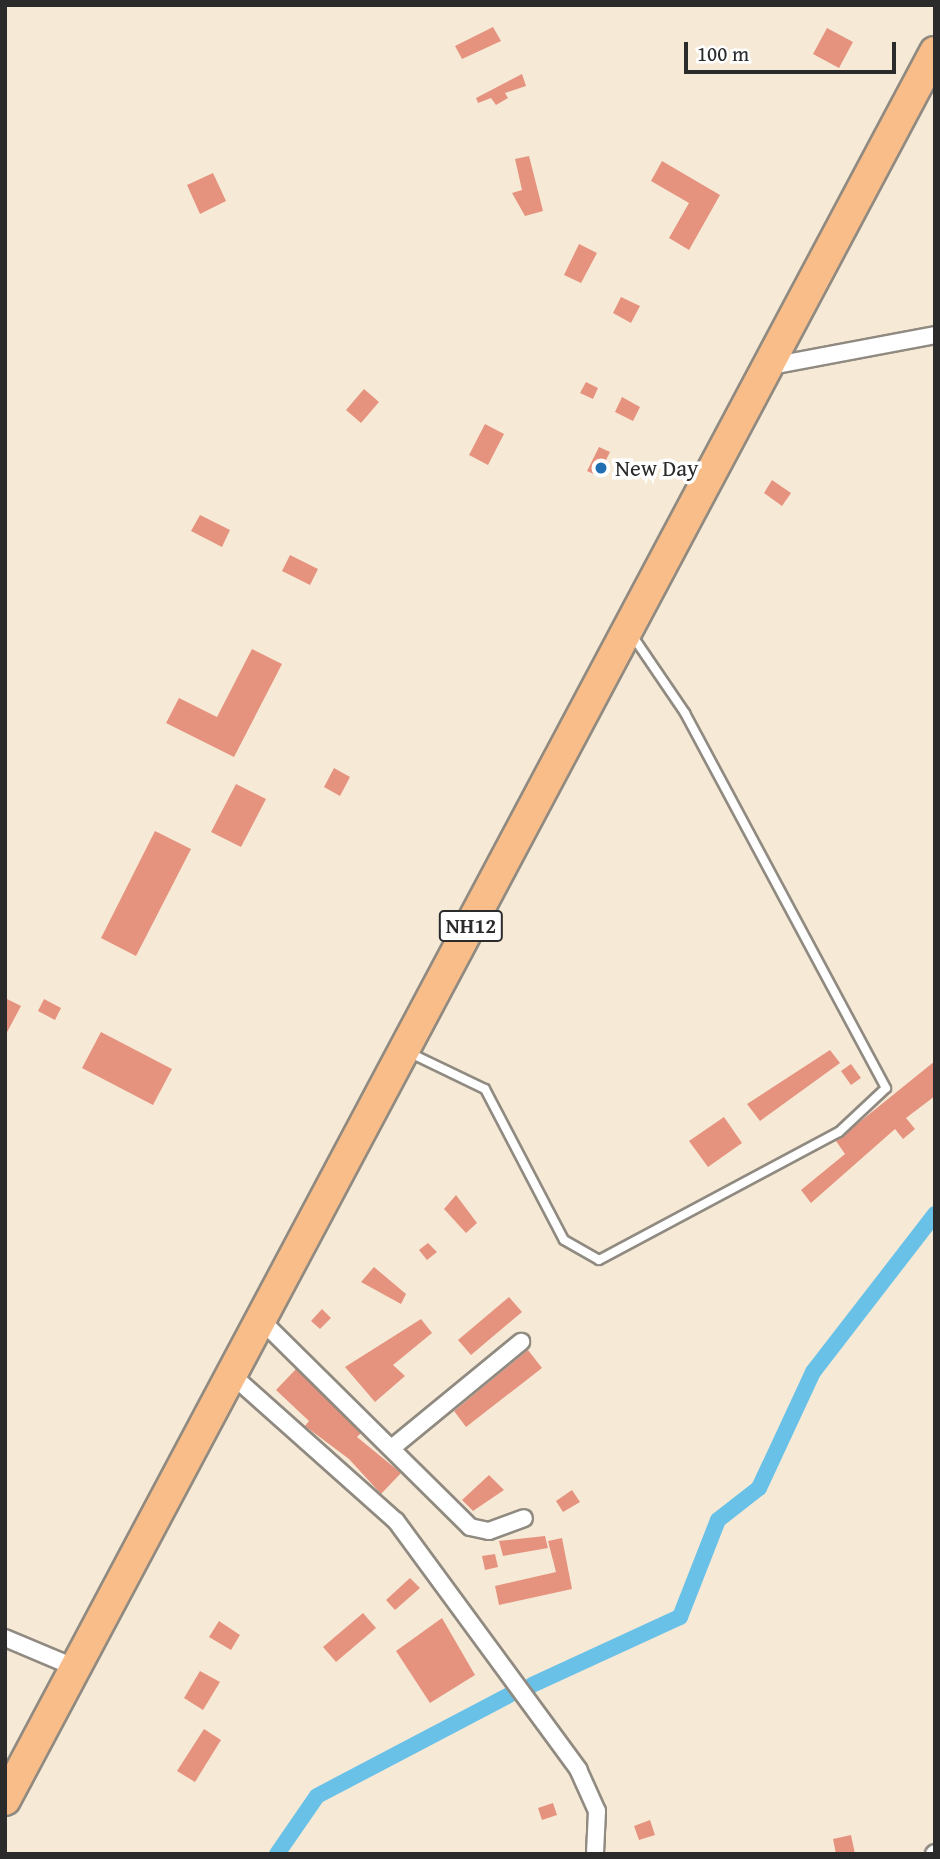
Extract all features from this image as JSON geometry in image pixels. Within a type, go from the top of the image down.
[{"type":"highway","name":"NH12","points":[[5,1800],[935,52]]},
{"type":"street","points":[[766,367],[935,335]]},
{"type":"street","points":[[261,1320],[393,1447],[470,1527],[489,1531],[524,1518]]},
{"type":"street","points":[[393,1447],[521,1342]]},
{"type":"street","points":[[232,1375],[396,1521],[578,1769],[597,1811],[595,1854]]},
{"type":"street","points":[[5,1638],[76,1668]]},
{"type":"lane","points":[[406,1050],[485,1089],[564,1240],[599,1261],[839,1132],[886,1088],[685,713],[628,630]]},
{"type":"building","points":[[493,27],[501,41],[462,59],[455,46]]},
{"type":"building","points":[[827,28],[853,42],[839,68],[813,54]]},
{"type":"building","points":[[522,74],[526,86],[505,93],[508,98],[496,105],[491,98],[478,103],[476,98]]},
{"type":"building","points":[[529,156],[543,211],[525,216],[512,193],[522,190],[515,159]]},
{"type":"building","points":[[662,161],[720,195],[689,250],[669,238],[689,203],[651,181]]},
{"type":"building","points":[[213,173],[226,201],[200,214],[187,185]]},
{"type":"building","points":[[579,244],[597,253],[581,283],[564,275]]},
{"type":"building","points":[[621,297],[640,306],[631,323],[613,313]]},
{"type":"building","points":[[586,382],[598,388],[593,399],[580,393]]},
{"type":"building","points":[[364,389],[379,402],[361,423],[346,410]]},
{"type":"building","points":[[622,397],[640,407],[633,421],[615,412]]},
{"type":"building","points":[[485,424],[504,434],[488,465],[469,455]]},
{"type":"building","points":[[599,447],[610,452],[598,476],[587,471]]},
{"type":"building","points":[[772,480],[791,493],[782,506],[764,493]]},
{"type":"building","points":[[200,515],[230,530],[222,547],[191,531]]},
{"type":"building","points":[[290,555],[318,569],[310,585],[282,571]]},
{"type":"building","points":[[252,649],[282,664],[234,757],[166,723],[179,698],[217,717]]},
{"type":"building","points":[[334,768],[350,777],[340,796],[324,787]]},
{"type":"building","points":[[236,784],[266,799],[241,847],[211,832]]},
{"type":"building","points":[[155,831],[191,849],[136,956],[101,938]]},
{"type":"building","points":[[5,998],[21,1006],[5,1036]]},
{"type":"building","points":[[44,999],[61,1008],[55,1020],[38,1011]]},
{"type":"building","points":[[101,1032],[172,1069],[153,1105],[82,1068]]},
{"type":"building","points":[[830,1050],[840,1063],[760,1121],[747,1104]]},
{"type":"building","points":[[935,1061],[935,1096],[906,1118],[915,1129],[903,1139],[895,1129],[811,1203],[801,1190],[845,1154],[836,1141]]},
{"type":"building","points":[[851,1064],[861,1078],[851,1085],[841,1071]]},
{"type":"building","points":[[724,1117],[742,1143],[708,1167],[689,1141]]},
{"type":"building","points":[[456,1195],[477,1223],[466,1233],[444,1209]]},
{"type":"building","points":[[428,1243],[437,1252],[427,1260],[419,1250]]},
{"type":"building","points":[[374,1267],[406,1294],[401,1304],[361,1282]]},
{"type":"building","points":[[509,1297],[522,1312],[471,1355],[458,1340]]},
{"type":"building","points":[[322,1309],[331,1318],[320,1329],[311,1321]]},
{"type":"building","points":[[421,1319],[432,1333],[393,1365],[405,1376],[375,1402],[345,1367]]},
{"type":"building","points":[[528,1350],[542,1368],[466,1427],[454,1411]]},
{"type":"building","points":[[296,1369],[361,1433],[357,1437],[401,1473],[381,1494],[349,1459],[305,1426],[309,1421],[276,1390]]},
{"type":"building","points":[[489,1475],[504,1490],[473,1511],[462,1500]]},
{"type":"building","points":[[572,1490],[580,1502],[563,1512],[556,1501]]},
{"type":"building","points":[[545,1536],[548,1548],[503,1556],[499,1541]]},
{"type":"building","points":[[562,1538],[572,1589],[499,1605],[495,1586],[556,1572],[548,1541]]},
{"type":"building","points":[[495,1554],[498,1567],[485,1570],[482,1556]]},
{"type":"building","points":[[410,1578],[420,1588],[395,1610],[386,1600]]},
{"type":"building","points":[[363,1613],[376,1628],[336,1662],[323,1647]]},
{"type":"building","points":[[442,1618],[475,1675],[430,1703],[396,1651]]},
{"type":"building","points":[[219,1621],[240,1635],[231,1650],[209,1637]]},
{"type":"building","points":[[200,1671],[220,1682],[203,1710],[184,1698]]},
{"type":"building","points":[[204,1729],[221,1740],[195,1782],[177,1771]]},
{"type":"building","points":[[553,1803],[557,1815],[542,1820],[538,1808]]},
{"type":"building","points":[[650,1820],[655,1835],[639,1840],[634,1826]]},
{"type":"building","points":[[851,1835],[855,1854],[836,1854],[833,1839]]},
{"type":"waterway","points":[[532,1685],[680,1617],[718,1520],[759,1488],[813,1372],[935,1214]]},
{"type":"waterway","points":[[277,1854],[317,1796],[509,1695]]},
{"type":"place","name":"New Day","points":[[601,468]]}]
